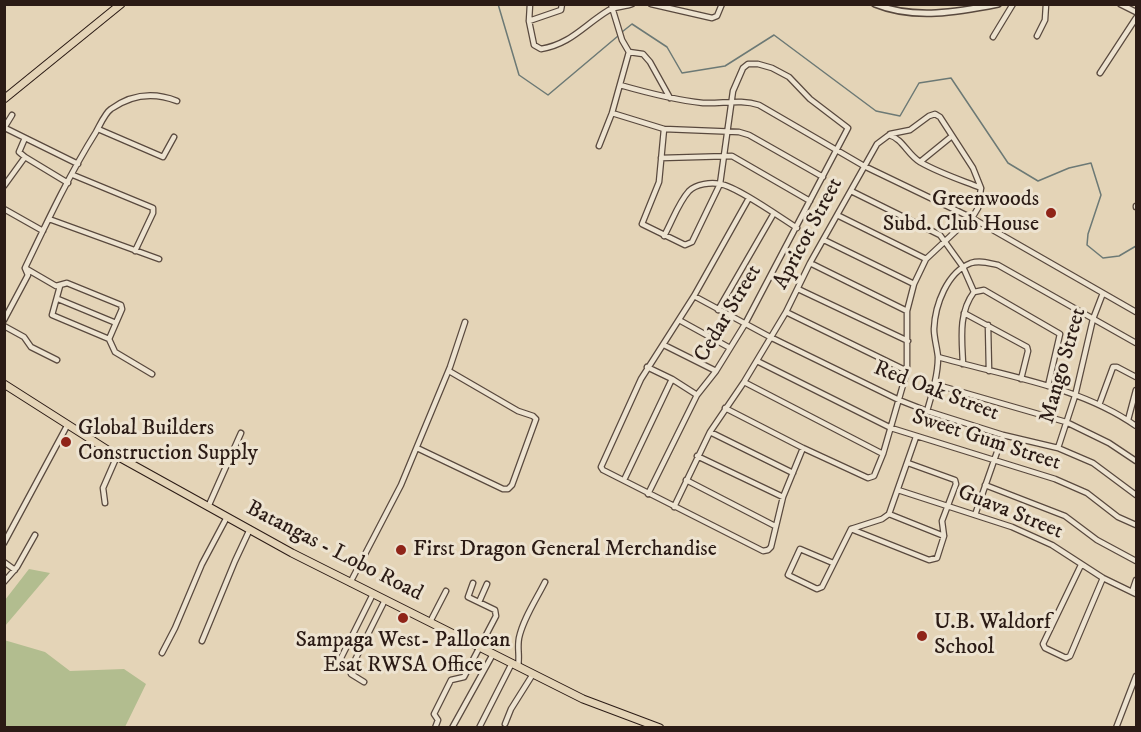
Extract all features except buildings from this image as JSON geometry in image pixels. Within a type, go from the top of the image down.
[{"type":"main road","points":[[4,99],[121,4]]},
{"type":"main road","name":"Batangas - Lobo Road","points":[[4,384],[117,456],[292,554],[583,699],[648,726],[660,728]]},
{"type":"street","points":[[530,4],[529,21],[534,45],[541,49],[554,47],[570,39],[611,6],[632,4]]},
{"type":"street","points":[[529,21],[561,10],[562,4]]},
{"type":"street","points":[[651,4],[712,18],[717,16],[722,4]]},
{"type":"street","points":[[875,4],[900,12],[918,14],[998,4]]},
{"type":"street","points":[[993,37],[1013,4]]},
{"type":"street","points":[[1037,36],[1045,20],[1046,4]]},
{"type":"street","points":[[1120,4],[1137,12]]},
{"type":"street","points":[[599,147],[612,113],[629,52],[622,40],[611,6]]},
{"type":"street","points":[[1101,73],[1137,18]]},
{"type":"street","points":[[629,52],[644,54],[670,98]]},
{"type":"street","name":"Cedar Street","points":[[648,494],[697,395],[716,371],[745,324],[848,128],[810,99],[789,77],[758,64],[748,64],[743,68],[736,82],[732,103]]},
{"type":"street","points":[[620,86],[670,98],[704,103],[742,101],[759,105],[864,166],[972,218],[1135,309]]},
{"type":"street","points":[[4,320],[28,275],[25,268],[43,231],[109,109],[135,97],[148,95],[163,95],[177,101]]},
{"type":"street","points":[[664,129],[659,182],[642,224],[685,246],[692,242],[720,184],[732,103]]},
{"type":"street","points":[[612,113],[664,129],[727,131],[749,135],[823,177]]},
{"type":"street","points":[[725,408],[868,478],[874,476],[883,454],[907,371],[907,311],[914,284],[926,259],[972,218],[978,208],[981,188],[973,168],[940,117],[935,114],[910,130],[890,135]]},
{"type":"street","points":[[12,115],[4,128],[78,164]]},
{"type":"street","points":[[98,129],[163,157],[174,137]]},
{"type":"street","points":[[890,135],[896,137],[907,153],[920,162],[981,188]]},
{"type":"street","name":"Apricot Street","points":[[674,507],[710,432],[744,382],[786,312],[810,263],[864,166],[877,144],[890,135]]},
{"type":"street","points":[[920,162],[952,136]]},
{"type":"street","points":[[25,138],[19,152],[68,183]]},
{"type":"street","points":[[661,158],[732,156],[810,201]]},
{"type":"street","points":[[4,186],[25,157]]},
{"type":"street","points":[[72,175],[153,208],[153,213],[135,251]]},
{"type":"street","points":[[664,236],[688,191],[695,186],[720,184],[749,198],[797,228]]},
{"type":"street","points":[[851,191],[940,236],[963,267],[974,292],[964,313],[963,364]]},
{"type":"street","points":[[749,198],[694,296],[647,368],[601,467],[674,507],[768,550],[771,547],[783,497],[803,448]]},
{"type":"street","points":[[4,208],[43,231]]},
{"type":"street","points":[[718,310],[774,213]]},
{"type":"street","points":[[837,215],[926,259]]},
{"type":"street","points":[[49,219],[159,260]]},
{"type":"street","points":[[824,240],[914,284]]},
{"type":"street","points":[[927,411],[938,357],[934,331],[935,320],[944,291],[951,278],[972,262],[984,261],[998,265],[1137,343]]},
{"type":"street","points":[[810,263],[907,311]]},
{"type":"street","points":[[25,268],[56,286],[67,283],[121,305],[122,309],[109,339]]},
{"type":"street","points":[[60,286],[52,313],[54,317],[109,339],[115,352],[152,374]]},
{"type":"street","points":[[798,289],[908,341]]},
{"type":"street","points":[[974,292],[984,290],[1058,332],[1060,339],[1048,386]]},
{"type":"street","name":"Mango Street","points":[[1058,448],[1075,396],[1093,319],[1103,293]]},
{"type":"street","name":"Red Oak Street","points":[[694,296],[770,337],[899,400],[1003,435],[1058,448],[1093,463],[1137,495]]},
{"type":"street","points":[[57,299],[116,323]]},
{"type":"street","points":[[786,312],[907,371]]},
{"type":"street","points":[[964,313],[1028,347],[1029,351],[1021,379]]},
{"type":"street","points":[[679,320],[730,348]]},
{"type":"street","points":[[350,583],[401,485],[449,371],[465,322]]},
{"type":"street","points":[[988,325],[989,371]]},
{"type":"street","points":[[4,326],[24,337],[31,347],[57,360]]},
{"type":"street","points":[[664,345],[716,371]]},
{"type":"street","points":[[938,357],[1048,386],[1099,405],[1137,426]]},
{"type":"street","name":"Sweet Gum Street","points":[[757,361],[891,428],[1055,479],[1087,493],[1118,517],[1137,525]]},
{"type":"street","points":[[1099,405],[1113,367],[1137,377]]},
{"type":"street","points":[[647,368],[672,379],[697,395]]},
{"type":"street","points":[[417,447],[503,489],[508,489],[512,485],[536,419],[449,371]]},
{"type":"street","points":[[624,480],[672,379]]},
{"type":"street","points":[[744,382],[883,454]]},
{"type":"street","points":[[934,384],[1065,422],[1109,443],[1137,461]]},
{"type":"street","points":[[1128,420],[1137,390]]},
{"type":"street","points":[[4,543],[68,424]]},
{"type":"street","points":[[710,432],[793,473]]},
{"type":"street","points":[[208,507],[241,433]]},
{"type":"street","points":[[975,515],[1003,435]]},
{"type":"street","points":[[833,562],[800,549],[788,575],[819,589],[851,529],[882,519],[889,514],[916,437]]},
{"type":"street","points":[[105,503],[103,488],[117,456]]},
{"type":"street","points":[[697,456],[783,497]]},
{"type":"street","points":[[851,529],[929,560],[937,558],[945,536],[942,521],[956,484],[955,480],[908,463]]},
{"type":"street","points":[[686,480],[775,526]]},
{"type":"street","points":[[985,485],[1065,516],[1097,540],[1137,561]]},
{"type":"street","name":"Guava Street","points":[[898,490],[1012,527],[1052,545],[1103,578],[1134,593]]},
{"type":"street","points":[[889,514],[945,536]]},
{"type":"street","points":[[162,653],[202,564],[228,517]]},
{"type":"street","points":[[202,641],[250,529]]},
{"type":"street","points":[[4,582],[15,570],[35,535]]},
{"type":"street","points":[[4,562],[15,570]]},
{"type":"street","points":[[1081,565],[1043,644],[1045,648],[1066,658],[1070,656],[1103,578]]},
{"type":"street","points":[[1134,593],[1137,580]]},
{"type":"street","points":[[478,728],[520,656],[518,647],[521,633],[545,582]]},
{"type":"street","points":[[435,728],[438,720],[434,714],[451,680],[464,677],[497,612],[468,597],[473,583]]},
{"type":"street","points":[[479,602],[487,584]]},
{"type":"street","points":[[430,622],[446,591]]},
{"type":"street","points":[[340,658],[373,594]]},
{"type":"street","points":[[364,682],[351,674],[350,670],[385,600]]},
{"type":"street","points":[[452,728],[494,654]]},
{"type":"street","points":[[504,724],[533,674]]},
{"type":"street","points":[[1116,728],[1137,676]]},
{"type":"green space","points":[[29,569],[50,573],[5,626],[5,600]]},
{"type":"green space","points":[[4,640],[45,652],[70,671],[124,669],[146,684],[125,727],[5,727]]},
{"type":"waterway","points":[[498,4],[519,75],[548,95],[618,36]]},
{"type":"waterway","points":[[622,32],[632,24],[667,47],[682,73],[725,66],[774,35],[876,111],[900,116],[919,83],[951,78],[1008,163],[1038,181],[1069,168],[1091,163],[1101,195],[1088,234],[1087,245],[1103,258],[1119,256],[1136,246]]},
{"type":"place","name":"Greenwoods Subd. Club House","points":[[1051,213]]},
{"type":"place","name":"Global Builders Construction Supply","points":[[66,442]]},
{"type":"place","name":"First Dragon General Merchandise","points":[[401,550]]},
{"type":"place","name":"Sampaga West- Pallocan Esat RWSA Office","points":[[403,618]]},
{"type":"place","name":"U.B. Waldorf School","points":[[922,636]]}]
